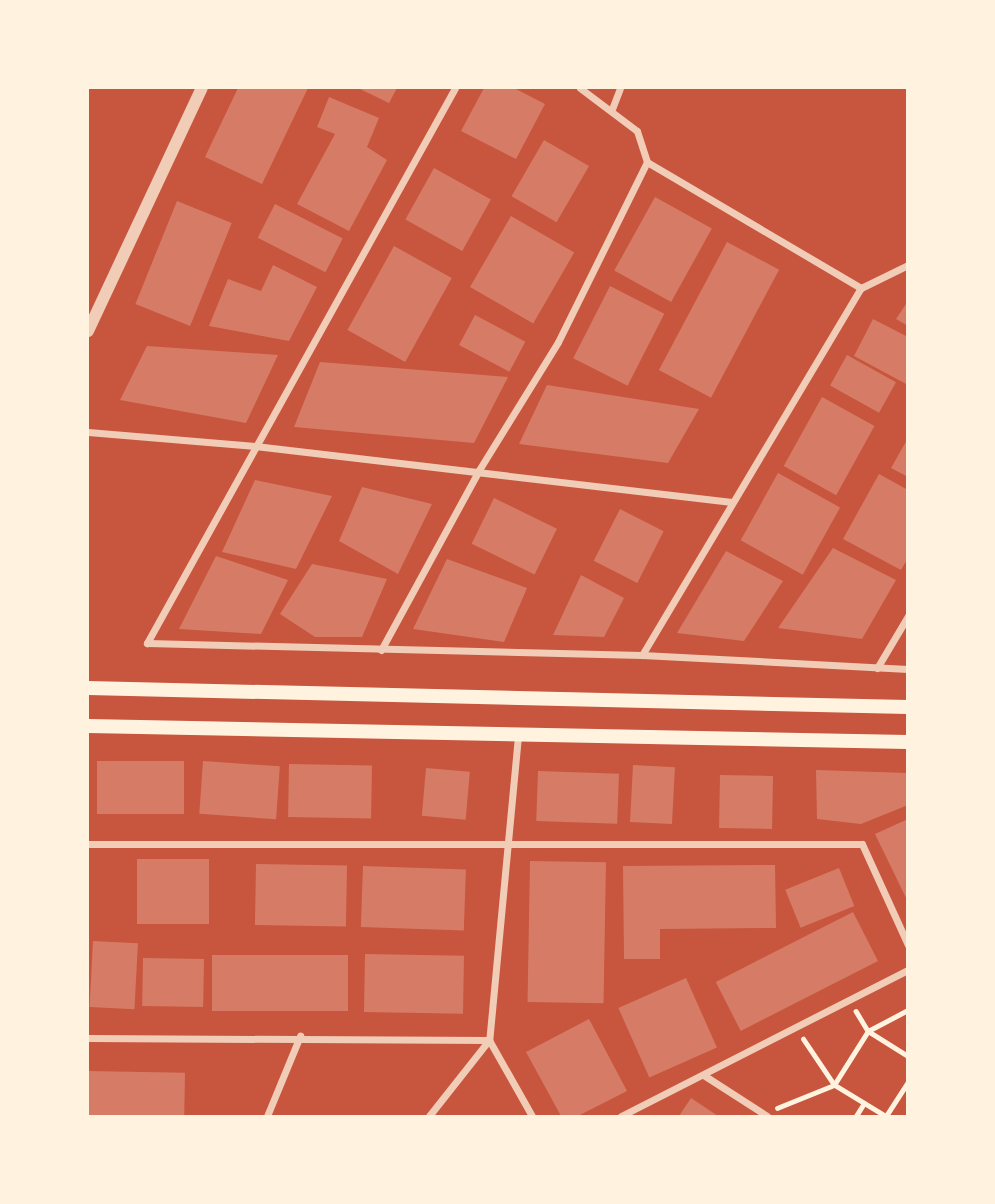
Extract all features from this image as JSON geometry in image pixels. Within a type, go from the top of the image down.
[{"type":"main road","points":[[88,688],[908,707]]},
{"type":"main road","points":[[88,726],[908,742]]},
{"type":"street","points":[[88,331],[202,88]]},
{"type":"street","points":[[455,88],[147,643],[642,655],[908,669]]},
{"type":"street","points":[[382,650],[480,470],[558,342],[646,162],[637,131],[612,109],[580,88]]},
{"type":"street","points":[[612,109],[620,88]]},
{"type":"street","points":[[646,162],[861,288]]},
{"type":"street","points":[[642,655],[861,288],[908,265]]},
{"type":"street","points":[[88,432],[255,446],[480,470],[732,502]]},
{"type":"street","points":[[877,668],[908,616]]},
{"type":"street","points":[[429,1116],[489,1040],[518,736]]},
{"type":"street","points":[[88,844],[508,841],[862,844],[908,945]]},
{"type":"street","points":[[621,1116],[705,1076],[908,970]]},
{"type":"street","points":[[88,1038],[300,1036],[489,1040]]},
{"type":"street","points":[[267,1116],[300,1036]]},
{"type":"street","points":[[489,1040],[532,1116]]},
{"type":"street","points":[[705,1076],[765,1115]]},
{"type":"path","points":[[850,1001],[868,1031],[908,1056]]},
{"type":"path","points":[[765,1115],[834,1085],[868,1031],[908,1010]]},
{"type":"path","points":[[796,1029],[834,1085],[885,1116],[908,1082]]},
{"type":"path","points":[[856,1116],[864,1103]]},
{"type":"building","points":[[238,88],[308,88],[262,184],[205,157]]},
{"type":"building","points":[[358,88],[397,88],[389,103]]},
{"type":"building","points":[[484,88],[514,88],[545,104],[516,159],[461,131]]},
{"type":"building","points":[[329,97],[379,118],[367,147],[387,160],[349,231],[297,204],[335,134],[317,127]]},
{"type":"building","points":[[544,140],[589,166],[557,222],[512,196]]},
{"type":"building","points":[[434,168],[491,200],[462,251],[405,220]]},
{"type":"building","points":[[655,197],[712,229],[671,302],[614,270]]},
{"type":"building","points":[[177,201],[232,223],[190,326],[135,304]]},
{"type":"building","points":[[275,204],[343,239],[325,272],[258,238]]},
{"type":"building","points":[[511,216],[574,252],[533,324],[470,287]]},
{"type":"building","points":[[727,242],[779,270],[711,398],[659,370]]},
{"type":"building","points":[[394,246],[452,278],[405,362],[347,330]]},
{"type":"building","points":[[273,265],[317,287],[289,341],[209,326],[228,279],[261,291]]},
{"type":"building","points":[[610,286],[664,314],[628,386],[573,358]]},
{"type":"building","points":[[908,301],[908,326],[896,319]]},
{"type":"building","points":[[475,315],[525,342],[509,372],[459,345]]},
{"type":"building","points":[[873,319],[908,337],[908,385],[854,356]]},
{"type":"building","points":[[147,346],[278,355],[246,423],[120,400]]},
{"type":"building","points":[[847,355],[896,382],[879,413],[830,386]]},
{"type":"building","points":[[320,362],[508,377],[474,443],[294,427]]},
{"type":"building","points":[[547,385],[699,409],[668,463],[519,444]]},
{"type":"building","points":[[822,397],[874,426],[836,495],[784,466]]},
{"type":"building","points":[[908,438],[908,477],[891,468]]},
{"type":"building","points":[[778,473],[840,507],[803,575],[741,540]]},
{"type":"building","points":[[879,474],[908,490],[908,558],[901,570],[843,539]]},
{"type":"building","points":[[255,480],[332,496],[296,569],[222,552]]},
{"type":"building","points":[[362,487],[432,504],[398,574],[339,541]]},
{"type":"building","points":[[494,498],[557,529],[535,575],[472,544]]},
{"type":"building","points":[[620,509],[664,531],[637,583],[594,561]]},
{"type":"building","points":[[833,548],[896,580],[862,639],[778,628]]},
{"type":"building","points":[[726,551],[783,581],[744,641],[677,633]]},
{"type":"building","points":[[216,556],[288,580],[261,634],[179,629]]},
{"type":"building","points":[[447,559],[527,588],[504,642],[413,629]]},
{"type":"building","points":[[312,564],[387,579],[362,637],[315,637],[280,614]]},
{"type":"building","points":[[581,575],[624,598],[604,637],[553,635]]},
{"type":"building","points":[[97,761],[184,761],[184,814],[97,814]]},
{"type":"building","points":[[203,761],[280,766],[276,819],[199,814]]},
{"type":"building","points":[[289,764],[372,765],[371,818],[288,817]]},
{"type":"building","points":[[633,765],[675,767],[672,824],[630,822]]},
{"type":"building","points":[[426,768],[470,772],[466,820],[422,816]]},
{"type":"building","points":[[816,770],[908,773],[908,805],[861,824],[817,819]]},
{"type":"building","points":[[538,771],[619,774],[617,824],[536,821]]},
{"type":"building","points":[[720,775],[773,776],[772,829],[719,828]]},
{"type":"building","points":[[908,819],[908,902],[875,834]]},
{"type":"building","points":[[137,859],[209,859],[209,924],[137,924]]},
{"type":"building","points":[[530,861],[606,862],[604,1003],[528,1002]]},
{"type":"building","points":[[256,864],[347,866],[346,927],[255,925]]},
{"type":"building","points":[[775,865],[776,928],[660,929],[660,959],[624,959],[623,866]]},
{"type":"building","points":[[363,866],[466,870],[464,931],[361,927]]},
{"type":"building","points":[[839,868],[854,906],[801,928],[785,890]]},
{"type":"building","points":[[853,912],[878,961],[741,1031],[716,982]]},
{"type":"building","points":[[93,941],[138,943],[134,1009],[90,1007]]},
{"type":"building","points":[[365,954],[464,956],[463,1014],[364,1012]]},
{"type":"building","points":[[212,955],[348,955],[348,1011],[212,1011]]},
{"type":"building","points":[[143,958],[204,959],[203,1007],[142,1006]]},
{"type":"building","points":[[686,978],[717,1047],[649,1078],[618,1008]]},
{"type":"building","points":[[589,1019],[627,1091],[578,1116],[561,1116],[526,1052]]},
{"type":"building","points":[[88,1071],[185,1073],[184,1116],[88,1116]]},
{"type":"building","points":[[691,1098],[718,1116],[679,1116]]}]
